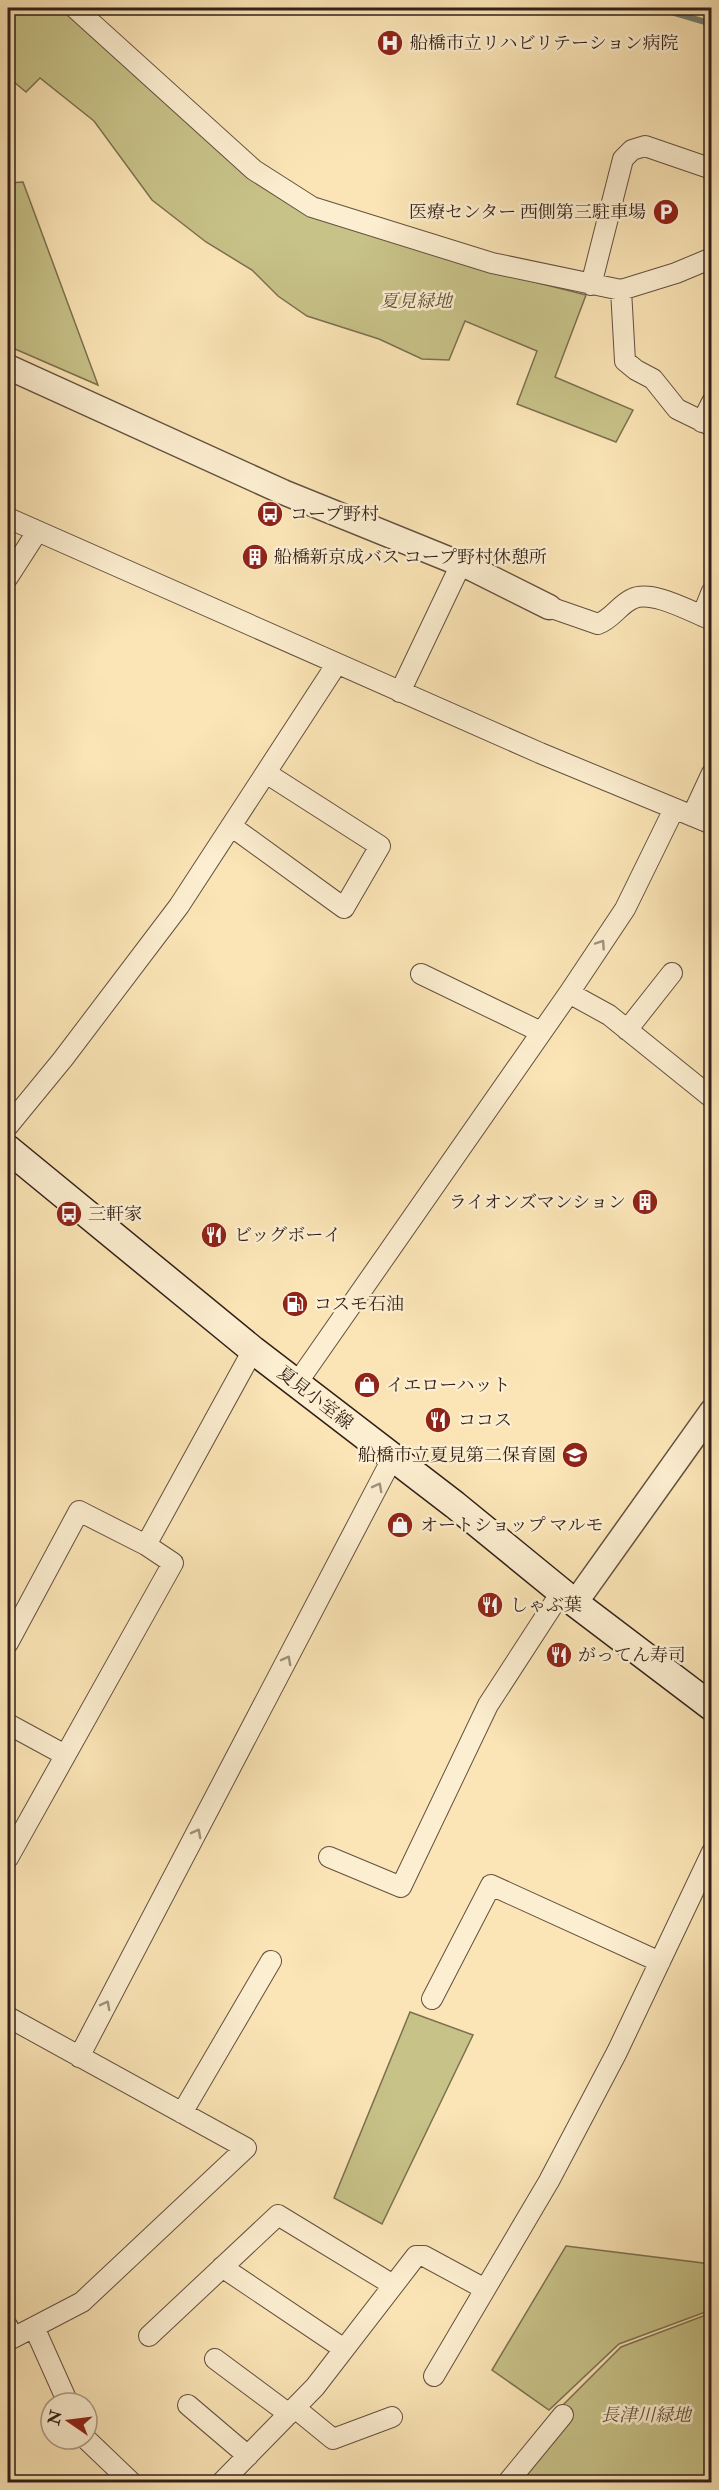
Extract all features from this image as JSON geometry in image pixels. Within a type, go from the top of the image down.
[{"type":"main road","name":"夏見小室線","points":[[8,1149],[253,1350],[711,1707]]},
{"type":"street","points":[[75,8],[254,170],[312,207],[492,263],[621,290],[676,273],[711,258]]},
{"type":"street","points":[[591,285],[623,159],[632,150],[645,146],[711,169]]},
{"type":"street","points":[[621,290],[625,362],[653,379],[677,409],[707,424],[711,402]]},
{"type":"street","points":[[8,367],[283,492],[461,564],[549,607],[598,624],[604,622],[631,599],[648,595],[707,618],[711,591]]},
{"type":"street","points":[[8,519],[336,665],[711,824]]},
{"type":"street","points":[[8,577],[37,532]]},
{"type":"street","points":[[400,692],[461,564]]},
{"type":"street","points":[[8,1126],[152,943],[213,857],[336,665]]},
{"type":"street","points":[[231,826],[344,908],[380,846],[266,773]]},
{"type":"street","points":[[297,1383],[569,993],[625,909],[683,812],[711,773]]},
{"type":"street","points":[[627,1030],[672,973]]},
{"type":"street","points":[[421,974],[541,1032]]},
{"type":"street","points":[[569,993],[609,1015],[711,1098]]},
{"type":"street","points":[[146,1545],[253,1350]]},
{"type":"street","points":[[329,1857],[401,1887],[488,1705],[711,1411]]},
{"type":"street","points":[[79,2057],[393,1457]]},
{"type":"street","points":[[8,1644],[79,1511],[146,1545],[173,1563],[8,1858]]},
{"type":"street","points":[[8,1724],[66,1755]]},
{"type":"street","points":[[434,2376],[549,2181],[616,2052],[711,1852]]},
{"type":"street","points":[[432,1999],[491,1886],[660,1962]]},
{"type":"street","points":[[182,2113],[271,1961]]},
{"type":"street","points":[[8,2017],[246,2148],[82,2302],[11,2339],[8,2327]]},
{"type":"street","points":[[149,2336],[278,2215],[393,2285]]},
{"type":"street","points":[[222,2482],[315,2387],[416,2256],[424,2256],[485,2289]]},
{"type":"street","points":[[222,2267],[344,2349]]},
{"type":"street","points":[[34,2327],[63,2391]]},
{"type":"street","points":[[215,2359],[333,2439],[392,2417]]},
{"type":"street","points":[[188,2405],[248,2456]]},
{"type":"street","points":[[508,2482],[563,2415]]},
{"type":"street","points":[[99,2451],[131,2482]]},
{"type":"green space","name":"夏見緑地","points":[[8,8],[64,8],[248,174],[491,271],[586,295],[555,377],[633,410],[616,442],[517,404],[537,351],[465,321],[449,360],[422,359],[379,339],[307,316],[278,296],[252,270],[206,242],[152,200],[94,121],[40,78],[26,92],[8,77]]},
{"type":"green space","points":[[23,182],[98,385],[8,346],[8,183]]},
{"type":"green space","points":[[410,2012],[473,2035],[382,2224],[334,2198]]},
{"type":"green space","name":"長津川緑地","points":[[566,2246],[711,2264],[711,2310],[619,2344],[549,2410],[492,2370]]},
{"type":"green space","name":"長津川緑地","points":[[711,2313],[711,2482],[515,2482],[557,2411],[621,2347]]},
{"type":"waterway","points":[[658,8],[712,24]]},
{"type":"place","name":"船橋市立リハビリテーション病院","points":[[390,43]]},
{"type":"place","name":"医療センター 西側第三駐車場","points":[[666,212]]},
{"type":"place","name":"コープ野村","points":[[270,514]]},
{"type":"place","name":"船橋新京成バス コープ野村休憩所","points":[[255,557]]},
{"type":"place","name":"ライオンズマンション","points":[[645,1202]]},
{"type":"place","name":"三軒家","points":[[69,1214]]},
{"type":"place","name":"ビッグボーイ","points":[[214,1235]]},
{"type":"place","name":"コスモ石油","points":[[295,1304]]},
{"type":"place","name":"イエローハット","points":[[367,1385]]},
{"type":"place","name":"ココス","points":[[438,1420]]},
{"type":"place","name":"船橋市立夏見第二保育園","points":[[575,1455]]},
{"type":"place","name":"オートショップ マルモ","points":[[400,1525]]},
{"type":"place","name":"しゃぶ葉","points":[[490,1605]]},
{"type":"place","name":"がってん寿司","points":[[559,1655]]}]
